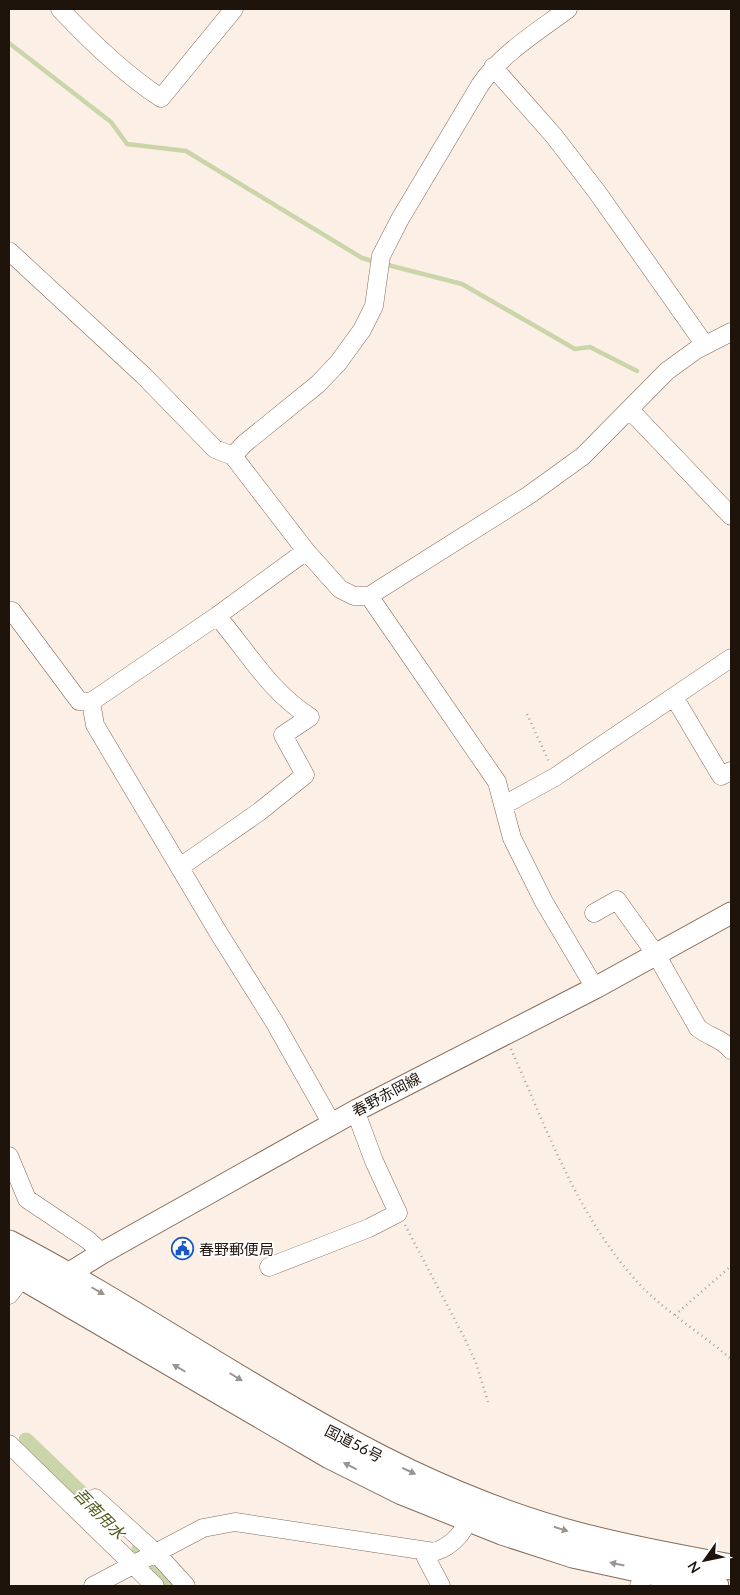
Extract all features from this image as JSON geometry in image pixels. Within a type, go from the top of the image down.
[{"type":"highway","name":"国道56号","points":[[9,1243],[68,1274],[276,1402],[410,1472],[474,1511],[573,1555],[643,1578],[716,1586]]},
{"type":"highway","name":"国道56号","points":[[14,1281],[54,1295],[330,1456],[402,1492],[581,1536],[731,1567]]},
{"type":"main road","name":"春野赤岡線","points":[[54,1295],[68,1274],[102,1253],[356,1110],[657,956],[731,913]]},
{"type":"street","points":[[60,9],[89,40],[129,75],[161,98],[234,9]]},
{"type":"street","points":[[233,456],[244,444],[318,384],[338,363],[362,330],[374,306],[380,261],[400,219],[493,67],[568,9]]},
{"type":"street","points":[[493,67],[570,157],[706,345]]},
{"type":"street","points":[[9,251],[143,375],[215,449],[233,456],[306,551],[340,589],[354,596],[369,596],[536,489],[583,456],[667,371],[706,345],[731,332]]},
{"type":"street","points":[[630,410],[731,516]]},
{"type":"street","points":[[9,611],[12,611],[79,701],[91,702],[217,616],[306,551]]},
{"type":"street","points":[[369,596],[497,782],[512,838],[544,902],[595,988]]},
{"type":"street","points":[[180,867],[259,812],[305,775],[282,735],[310,717],[289,704],[217,616]]},
{"type":"street","points":[[504,805],[556,777],[731,658]]},
{"type":"street","points":[[674,697],[721,776],[731,771]]},
{"type":"street","points":[[91,702],[95,725],[275,1023],[332,1124]]},
{"type":"street","points":[[594,913],[617,900],[657,956],[698,1028],[707,1036],[726,1042],[731,1050]]},
{"type":"street","points":[[269,1267],[369,1228],[398,1212],[374,1161],[356,1110]]},
{"type":"street","points":[[9,1156],[27,1199],[88,1240],[102,1253]]},
{"type":"street","points":[[14,1281],[38,1258]]},
{"type":"street","points":[[9,1444],[146,1560],[186,1586]]},
{"type":"street","points":[[95,1498],[146,1560],[155,1586]]},
{"type":"street","points":[[93,1586],[146,1560],[203,1528],[235,1522],[434,1552],[447,1548],[460,1536],[474,1511]]},
{"type":"street","points":[[422,1550],[441,1586]]},
{"type":"path","points":[[527,714],[556,777]]},
{"type":"path","points":[[504,1033],[566,1174],[583,1206],[606,1242],[632,1277],[658,1302],[731,1359]]},
{"type":"path","points":[[398,1212],[439,1293],[464,1337],[476,1363],[488,1402]]},
{"type":"path","points":[[675,1315],[731,1266]]},
{"type":"waterway","points":[[9,43],[111,122],[127,144],[186,151],[362,258],[376,262]]},
{"type":"waterway","points":[[384,264],[462,284],[575,349],[590,347],[637,371]]},
{"type":"waterway","name":"吾南用水","points":[[26,1440],[101,1512]]},
{"type":"waterway","name":"吾南用水","points":[[139,1549],[174,1586]]},
{"type":"place","name":"春野郵便局","points":[[183,1249]]}]
